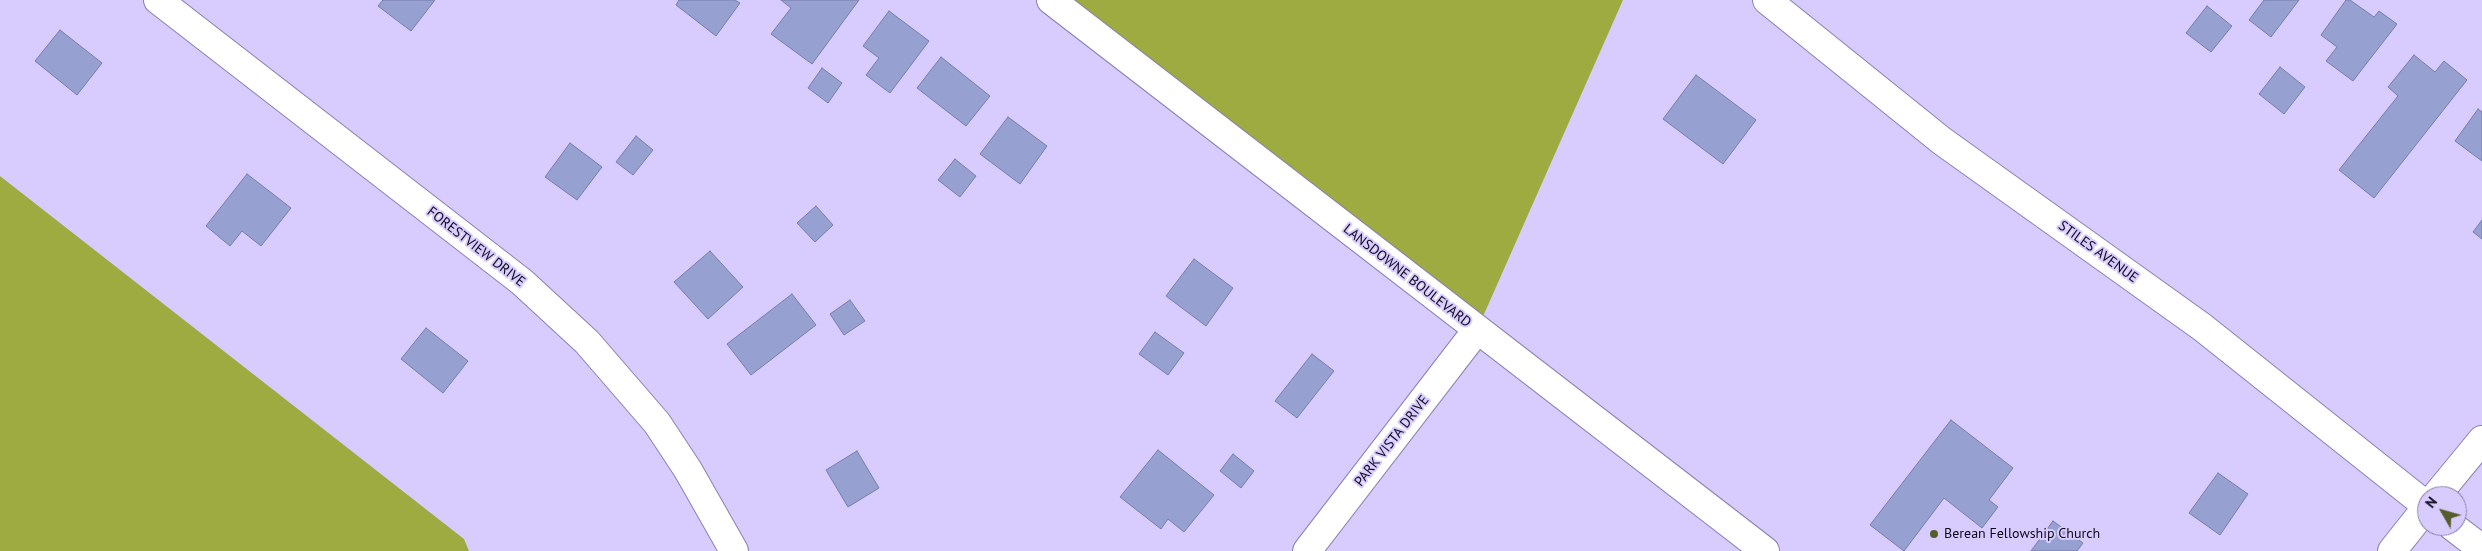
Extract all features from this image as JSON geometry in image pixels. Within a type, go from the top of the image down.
[{"type":"street","name":"FORESTVIEW DRIVE","points":[[158,0],[522,282],[587,342],[657,423],[688,470],[734,551]]},
{"type":"street","name":"LANSDOWNE BOULEVARD","points":[[1051,0],[1764,551]]},
{"type":"street","name":"STILES AVENUE","points":[[1767,0],[1942,141],[2202,327],[2417,499]]},
{"type":"street","name":"PARK VISTA DRIVE","points":[[1307,551],[1477,330]]},
{"type":"street","points":[[2444,486],[2482,440]]},
{"type":"street","points":[[2392,551],[2417,520]]},
{"type":"street","points":[[2465,536],[2482,549]]},
{"type":"green space","points":[[1051,0],[1623,0],[1477,330]]},
{"type":"green space","points":[[0,176],[464,539],[469,551],[0,551]]},
{"type":"building","points":[[383,0],[435,0],[411,31],[378,6]]},
{"type":"building","points":[[679,0],[735,0],[740,3],[716,36],[676,5]]},
{"type":"building","points":[[781,0],[859,0],[812,64],[771,34],[791,8]]},
{"type":"building","points":[[2264,0],[2299,0],[2271,37],[2249,20]]},
{"type":"building","points":[[2346,0],[2350,0],[2374,17],[2379,11],[2397,24],[2353,81],[2326,61],[2337,47],[2321,35]]},
{"type":"building","points":[[2207,6],[2232,26],[2211,52],[2186,33]]},
{"type":"building","points":[[889,11],[929,41],[890,93],[866,75],[879,58],[863,46]]},
{"type":"building","points":[[60,30],[102,63],[77,95],[35,61]]},
{"type":"building","points":[[2414,55],[2435,72],[2444,61],[2467,80],[2374,198],[2339,170],[2398,96],[2388,87]]},
{"type":"building","points":[[941,57],[990,96],[966,126],[917,88]]},
{"type":"building","points":[[2280,67],[2305,87],[2284,114],[2259,94]]},
{"type":"building","points":[[822,68],[842,83],[828,103],[808,88]]},
{"type":"building","points":[[1696,75],[1756,120],[1723,164],[1663,119]]},
{"type":"building","points":[[2478,109],[2482,112],[2482,161],[2455,141]]},
{"type":"building","points":[[1008,117],[1047,146],[1020,184],[980,154]]},
{"type":"building","points":[[636,136],[653,150],[633,175],[616,162]]},
{"type":"building","points":[[570,143],[602,167],[577,200],[545,177]]},
{"type":"building","points":[[955,159],[976,176],[960,197],[938,180]]},
{"type":"building","points":[[247,174],[291,208],[261,246],[242,231],[230,246],[206,226]]},
{"type":"building","points":[[816,206],[833,225],[815,242],[797,223]]},
{"type":"building","points":[[2482,220],[2482,239],[2473,232]]},
{"type":"building","points":[[710,251],[743,287],[708,319],[674,282]]},
{"type":"building","points":[[1194,259],[1233,288],[1206,326],[1166,296]]},
{"type":"building","points":[[792,294],[816,325],[751,375],[727,344]]},
{"type":"building","points":[[850,300],[865,321],[844,335],[830,314]]},
{"type":"building","points":[[426,328],[468,361],[443,393],[401,359]]},
{"type":"building","points":[[1155,332],[1184,353],[1168,375],[1139,354]]},
{"type":"building","points":[[1312,354],[1334,371],[1297,418],[1275,401]]},
{"type":"building","points":[[1951,420],[2013,468],[1989,500],[1998,507],[1982,528],[1944,498],[1904,551],[1870,525]]},
{"type":"building","points":[[1158,450],[1214,495],[1184,532],[1168,519],[1161,529],[1120,497]]},
{"type":"building","points":[[857,451],[879,488],[848,507],[826,470]]},
{"type":"building","points":[[1233,454],[1254,471],[1241,488],[1220,471]]},
{"type":"building","points":[[2218,473],[2248,494],[2220,535],[2189,513]]},
{"type":"building","points":[[2053,521],[2083,543],[2077,551],[2031,551]]},
{"type":"place","name":"Berean Fellowship Church","points":[[1934,534]]}]
